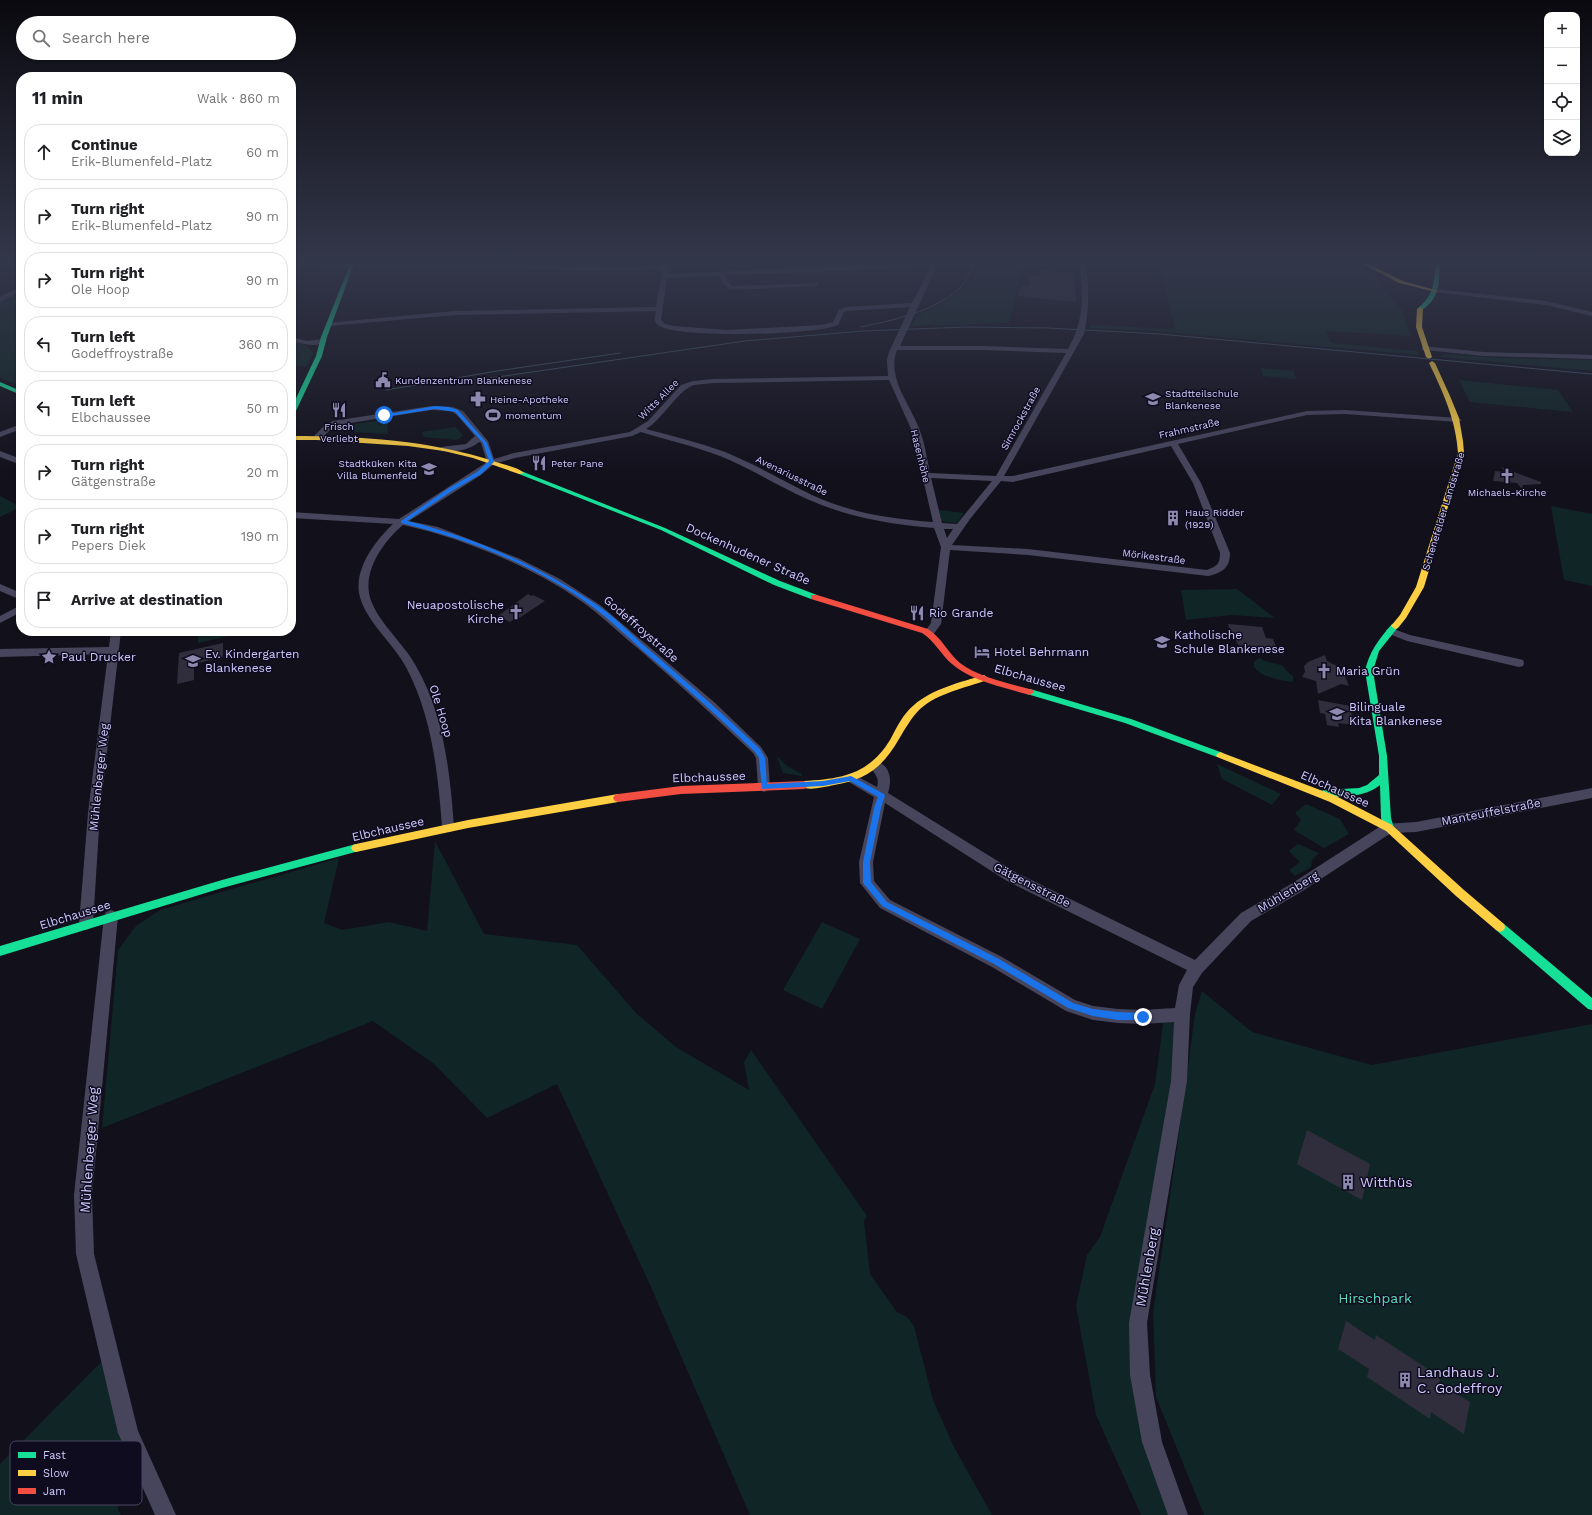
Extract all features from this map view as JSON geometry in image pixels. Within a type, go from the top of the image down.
[{"type":"main road","points":[[296,406],[319,356],[325,335]]},
{"type":"main road","name":"Schenefelder Landstraße","points":[[1389,828],[1386,818],[1385,776],[1369,671],[1375,650],[1403,616],[1420,587],[1461,453],[1463,439],[1458,420],[1425,348],[1421,335]]},
{"type":"main road","points":[[1,386],[16,391]]},
{"type":"main road","points":[[296,430],[314,438]]},
{"type":"main road","name":"Dockenhudener Straße","points":[[296,438],[408,444],[444,449],[491,462],[590,499],[663,529],[777,583],[826,602],[929,633],[938,639],[957,664],[967,671],[984,678]]},
{"type":"main road","name":"Elbchaussee","points":[[0,951],[111,916],[294,864],[448,827],[650,792],[823,783],[851,778],[876,766],[889,750],[904,721],[923,702],[936,694],[984,678],[1128,721],[1214,752],[1320,794],[1389,828],[1460,894],[1592,1005]]},
{"type":"main road","points":[[1320,794],[1360,792],[1370,788],[1385,776]]},
{"type":"street","name":"Hasenhöhe","points":[[901,335],[891,358],[892,378],[916,431],[938,525],[946,547],[936,624],[929,633]]},
{"type":"street","name":"Simrockstraße","points":[[946,547],[958,527],[981,497],[998,479],[1080,335]]},
{"type":"street","points":[[296,340],[307,343],[323,341]]},
{"type":"street","points":[[895,348],[984,348],[1070,351]]},
{"type":"street","points":[[1425,348],[1501,355],[1592,357]]},
{"type":"street","name":"Witts Allee","points":[[491,462],[514,456],[624,436],[641,430],[656,420],[681,389],[693,383],[713,381],[892,378]]},
{"type":"street","points":[[314,438],[329,426],[336,423],[425,409],[445,408],[456,411],[479,436],[487,447],[491,462]]},
{"type":"street","name":"Frahmstraße","points":[[926,475],[1013,479],[1290,416],[1312,413],[1349,413],[1458,420]]},
{"type":"street","points":[[0,436],[16,428]]},
{"type":"street","name":"Avenariusstraße","points":[[641,430],[722,454],[767,474],[810,497],[849,512],[893,522],[938,525]]},
{"type":"street","points":[[444,449],[468,446],[475,442],[479,436]]},
{"type":"street","name":"Mörikestraße","points":[[946,547],[1028,552],[1208,573],[1221,568],[1225,561],[1225,553],[1198,485],[1173,443]]},
{"type":"street","points":[[0,454],[16,460]]},
{"type":"street","name":"Ole Hoop","points":[[448,827],[446,797],[440,754],[425,696],[410,665],[373,612],[364,593],[365,573],[380,542],[402,522],[450,490],[479,473],[491,462]]},
{"type":"street","name":"Godeffroystraße","points":[[296,515],[402,522],[435,529],[515,560],[556,581],[596,607],[710,705],[758,750],[762,758],[764,787]]},
{"type":"street","points":[[938,525],[958,527]]},
{"type":"street","points":[[0,587],[16,595]]},
{"type":"street","points":[[0,620],[16,611]]},
{"type":"street","points":[[1391,631],[1407,638],[1519,663]]},
{"type":"street","name":"Mühlenberger Weg","points":[[86,924],[94,813],[115,636]]},
{"type":"street","points":[[0,653],[114,650]]},
{"type":"street","points":[[876,766],[884,776],[885,782],[866,862],[867,883],[885,904],[997,962],[1071,1006],[1093,1013],[1118,1016],[1143,1017],[1182,1014]]},
{"type":"street","name":"Gätgensstraße","points":[[851,778],[903,807],[1012,877],[1197,968]]},
{"type":"street","name":"Manteuffelstraße","points":[[1389,828],[1412,828],[1592,793]]},
{"type":"street","name":"Mühlenberg","points":[[1178,1515],[1152,1442],[1140,1375],[1138,1323],[1179,1081],[1182,1014],[1186,985],[1197,968],[1246,917],[1296,888],[1389,828]]},
{"type":"street","name":"Mühlenberger Weg","points":[[111,916],[83,1195],[85,1254],[128,1433],[132,1441]]},
{"type":"street","name":"Mühlenberger Weg","points":[[142,1463],[166,1515]]},
{"type":"green space","points":[[0,335],[16,335],[16,384],[0,378]]},
{"type":"green space","points":[[1197,335],[1328,335],[1331,343],[1417,351],[1419,355]]},
{"type":"green space","points":[[1389,335],[1411,335],[1411,336]]},
{"type":"green space","points":[[296,342],[306,345],[313,352],[307,366],[296,367]]},
{"type":"green space","points":[[1443,354],[1503,358],[1592,360],[1592,371],[1440,357]]},
{"type":"green space","points":[[1261,368],[1294,371],[1296,379],[1263,376]]},
{"type":"green space","points":[[1459,380],[1558,390],[1573,412],[1470,402]]},
{"type":"green space","points":[[387,419],[388,434],[340,431],[340,426],[377,421],[378,425],[383,424],[383,421],[381,420]]},
{"type":"green space","points":[[456,427],[463,436],[457,440],[423,437],[422,432]]},
{"type":"green space","points":[[0,496],[16,504],[16,509],[0,517]]},
{"type":"green space","points":[[1551,506],[1592,514],[1592,586],[1564,580]]},
{"type":"green space","points":[[939,510],[964,513],[957,523],[944,522],[941,520]]},
{"type":"green space","points":[[1237,589],[1275,618],[1232,615],[1186,620],[1181,590]]},
{"type":"green space","points":[[198,636],[229,636],[198,643]]},
{"type":"green space","points":[[1259,658],[1281,665],[1293,676],[1293,682],[1272,678],[1257,671],[1254,667],[1254,662]]},
{"type":"green space","points":[[778,757],[787,766],[802,774],[801,776],[783,773],[777,758]]},
{"type":"green space","points":[[1217,764],[1281,794],[1272,805],[1222,779]]},
{"type":"green space","points":[[1306,804],[1340,819],[1349,834],[1324,848],[1294,830],[1301,820],[1295,813]]},
{"type":"green space","points":[[435,841],[484,934],[577,945],[636,1013],[676,1047],[749,1090],[744,1062],[751,1050],[867,1216],[864,1221],[870,1274],[897,1312],[907,1317],[914,1326],[933,1400],[953,1445],[992,1515],[750,1515],[651,1287],[557,1084],[487,1118],[434,1064],[373,1021],[102,1128],[118,950],[136,926],[160,910],[339,858],[324,923],[342,930],[389,922],[427,931]]},
{"type":"green space","points":[[1298,844],[1319,853],[1312,860],[1311,867],[1295,876],[1289,870],[1300,862],[1289,851]]},
{"type":"green space","points":[[822,922],[860,939],[822,1009],[783,990]]},
{"type":"green space","name":"Hirschpark","points":[[1202,991],[1252,1032],[1372,1065],[1592,1024],[1592,1515],[1204,1515],[1156,1397],[1153,1312],[1195,1014]]},
{"type":"green space","points":[[1182,1014],[1140,1375],[1178,1515],[1141,1515],[1096,1415],[1076,1306],[1087,1255],[1100,1237],[1155,1084],[1164,1016]]},
{"type":"green space","points":[[109,1354],[128,1433],[127,1441],[23,1441]]},
{"type":"green space","points":[[10,1454],[10,1505],[119,1505],[118,1509],[121,1515],[0,1515],[0,1464]]},
{"type":"building","name":"Michaels-Kirche","points":[[1501,467],[1541,482],[1541,484],[1523,485],[1522,489],[1517,483],[1493,481],[1495,471],[1506,472]]},
{"type":"building","name":"Neuapostolische Kirche","points":[[528,594],[545,601],[519,618],[518,617],[510,622],[498,616]]},
{"type":"building","points":[[1228,624],[1262,627],[1266,638],[1273,639],[1278,652],[1262,651],[1260,647],[1238,645],[1234,635],[1231,635]]},
{"type":"building","name":"Ev. Kindergarten Blankenese","points":[[223,643],[223,657],[194,664],[194,680],[177,684],[179,653]]},
{"type":"building","name":"Maria Grün","points":[[1325,655],[1327,661],[1343,671],[1349,686],[1341,684],[1318,694],[1316,681],[1302,677],[1305,672],[1304,666],[1308,662]]},
{"type":"building","name":"Bilinguale Kita Blankenese","points":[[1318,700],[1350,706],[1354,725],[1338,723],[1339,727],[1327,725],[1325,714],[1320,713]]},
{"type":"building","name":"Witthüs","points":[[1307,1130],[1370,1164],[1362,1200],[1297,1164]]},
{"type":"building","name":"Landhaus J. C. Godeffroy","points":[[1346,1321],[1375,1340],[1376,1335],[1440,1377],[1439,1383],[1470,1402],[1464,1434],[1431,1412],[1430,1419],[1367,1377],[1369,1369],[1338,1349]]},
{"type":"tram line","points":[[477,380],[745,341],[819,335]]},
{"type":"tram line","points":[[1168,335],[1592,374]]},
{"type":"tram line","points":[[386,390],[497,371],[620,353]]},
{"type":"traffic: fast","points":[[296,404],[319,356],[325,335]]},
{"type":"traffic: fast","points":[[0,384],[16,391]]},
{"type":"traffic: fast","points":[[521,473],[663,529],[777,583],[814,597]]},
{"type":"traffic: fast","points":[[1389,828],[1386,818],[1383,756],[1369,671],[1375,651],[1395,626]]},
{"type":"traffic: fast","points":[[1030,692],[1128,721],[1220,755]]},
{"type":"traffic: fast","points":[[1324,794],[1360,792],[1370,788],[1385,776]]},
{"type":"traffic: fast","points":[[0,951],[222,884],[356,848]]},
{"type":"traffic: fast","points":[[1500,927],[1592,1005]]},
{"type":"traffic: slow","points":[[1422,335],[1429,357]]},
{"type":"traffic: slow","points":[[1395,626],[1403,616],[1420,587],[1461,453],[1456,418],[1432,363]]},
{"type":"traffic: slow","points":[[296,438],[408,444],[444,449],[475,457],[521,473]]},
{"type":"traffic: slow","points":[[804,785],[841,781],[863,773],[873,767],[882,758],[905,722],[917,707],[940,693],[984,678]]},
{"type":"traffic: slow","points":[[1220,755],[1333,799],[1389,828],[1460,893],[1500,927]]},
{"type":"traffic: slow","points":[[356,848],[468,824],[618,798]]},
{"type":"traffic: jam","points":[[814,597],[925,631],[937,640],[956,664],[965,670],[975,675],[1030,692]]},
{"type":"traffic: jam","points":[[618,798],[681,790],[804,785]]},
{"type":"place","name":"Kundenzentrum Blankenese","points":[[383,380]]},
{"type":"place","name":"Heine-Apotheke","points":[[478,399]]},
{"type":"place","name":"Stadtteilschule Blankenese","points":[[1153,399]]},
{"type":"place","name":"Frisch Verliebt","points":[[339,410]]},
{"type":"place","name":"momentum","points":[[493,415]]},
{"type":"place","name":"Peter Pane","points":[[539,463]]},
{"type":"place","name":"Stadtküken Kita Villa Blumenfeld","points":[[429,469]]},
{"type":"place","name":"Michaels-Kirche","points":[[1507,476]]},
{"type":"place","name":"Haus Ridder (1929)","points":[[1173,518]]},
{"type":"place","name":"Neuapostolische Kirche","points":[[516,612]]},
{"type":"place","name":"Rio Grande","points":[[917,613]]},
{"type":"place","name":"Katholische Schule Blankenese","points":[[1162,642]]},
{"type":"place","name":"Hotel Behrmann","points":[[982,652]]},
{"type":"place","name":"Paul Drucker","points":[[49,657]]},
{"type":"place","name":"Ev. Kindergarten Blankenese","points":[[193,661]]},
{"type":"place","name":"Maria Grün","points":[[1324,671]]},
{"type":"place","name":"Bilinguale Kita Blankenese","points":[[1337,714]]},
{"type":"place","name":"Witthüs","points":[[1348,1182]]},
{"type":"place","name":"Landhaus J. C. Godeffroy","points":[[1405,1380]]},
{"type":"route","points":[[384,415],[435,408],[453,409],[460,413],[485,443],[491,462],[479,473],[450,490],[402,522],[435,529],[515,560],[556,581],[596,607],[710,705],[758,750],[764,766],[764,787],[806,785],[841,781],[851,778],[882,796],[866,862],[867,883],[885,904],[997,962],[1071,1006],[1093,1013],[1143,1017]]}]
